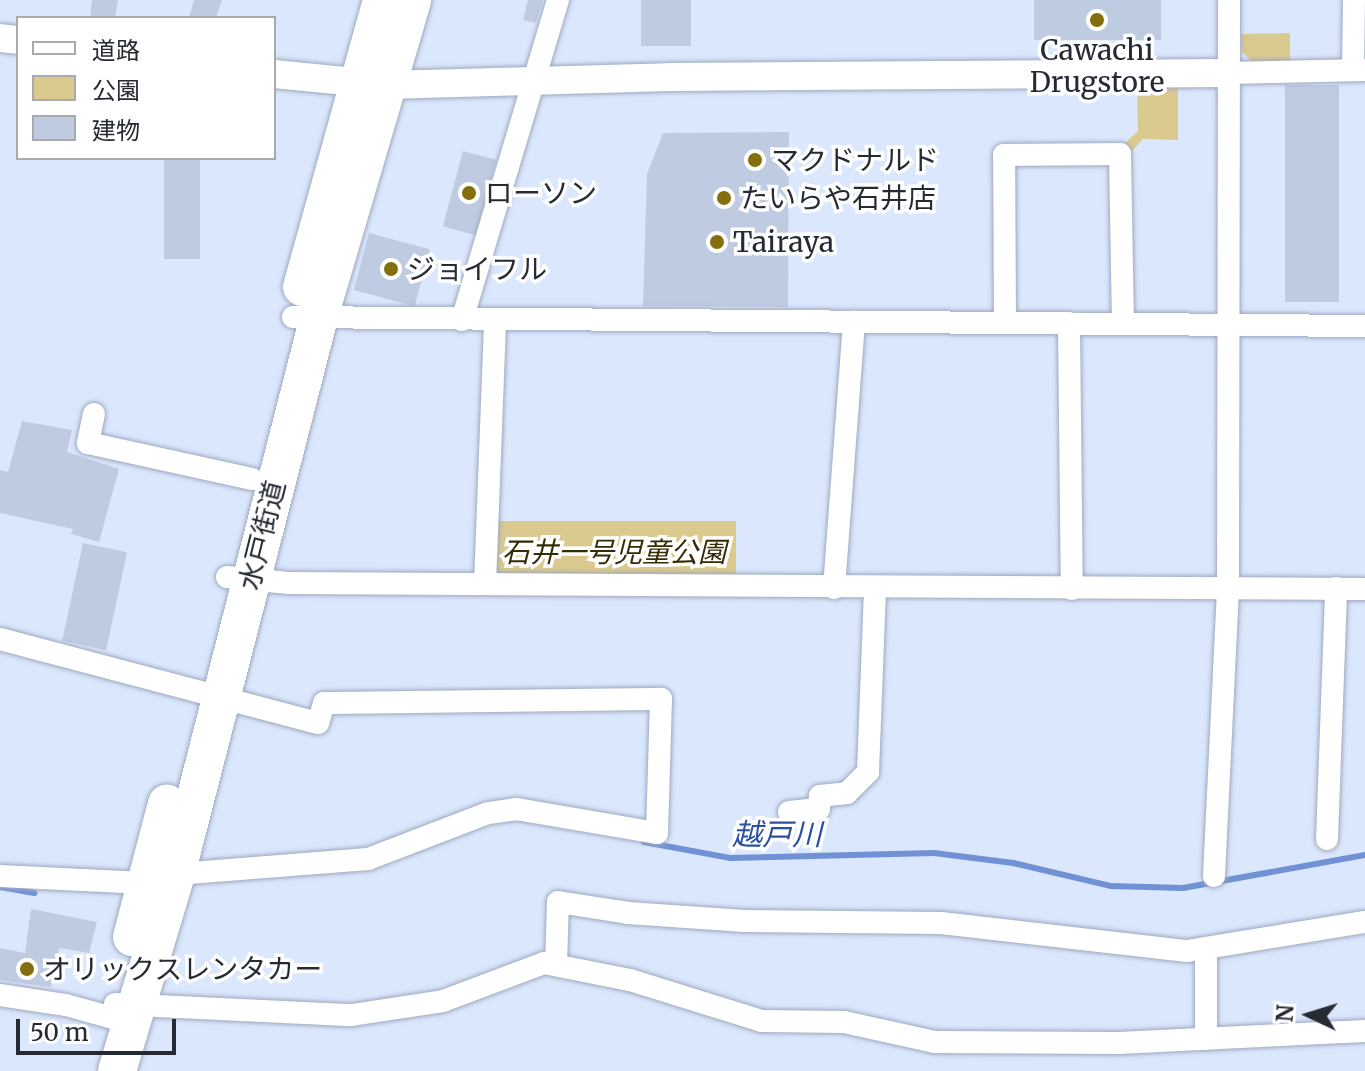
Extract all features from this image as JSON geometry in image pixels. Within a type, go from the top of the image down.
[{"type":"highway","name":"水戸街道","points":[[117,1071],[124,1012],[151,886],[209,695],[306,317],[372,85],[382,0]]},
{"type":"highway","name":"水戸街道","points":[[372,85],[412,0]]},
{"type":"highway","name":"水戸街道","points":[[239,578],[252,479],[306,317]]},
{"type":"highway","name":"水戸街道","points":[[95,1071],[124,1012]]},
{"type":"street","points":[[462,320],[558,0]]},
{"type":"street","points":[[1214,876],[1228,588],[1224,324],[1229,0]]},
{"type":"street","points":[[276,74],[372,85],[1359,70],[1354,0]]},
{"type":"street","points":[[1005,322],[1004,155],[1120,154],[1123,323]]},
{"type":"street","points":[[306,317],[1365,326]]},
{"type":"street","points":[[485,584],[495,320]]},
{"type":"street","points":[[834,588],[854,322]]},
{"type":"street","points":[[1069,323],[1072,589]]},
{"type":"street","points":[[94,414],[88,443],[252,479]]},
{"type":"street","points":[[239,578],[875,589],[1365,589]]},
{"type":"street","points":[[1327,839],[1336,588]]},
{"type":"street","points":[[789,812],[819,809],[820,796],[847,793],[868,772],[875,589]]},
{"type":"street","points":[[0,639],[318,723],[324,703],[661,699],[657,833],[517,809],[488,813],[368,859],[151,886],[0,876]]},
{"type":"street","points":[[556,965],[558,902],[628,913],[941,923],[1187,951],[1365,922]]},
{"type":"street","points":[[1206,948],[1206,1039]]},
{"type":"street","points":[[0,995],[124,1012],[352,1015],[443,1001],[544,963],[630,980],[762,1021],[844,1022],[935,1042],[1206,1039],[1365,1031]]},
{"type":"green space","points":[[1290,33],[1290,62],[1252,62],[1242,52],[1241,34]]},
{"type":"green space","points":[[1137,85],[1178,85],[1178,140],[1143,139],[1131,152],[1123,145],[1138,131]]},
{"type":"green space","name":"石井一号児童公園","points":[[493,521],[736,521],[736,576],[493,576]]},
{"type":"building","points":[[92,0],[118,0],[115,16],[90,16]]},
{"type":"building","points":[[194,0],[222,0],[217,16],[190,16]]},
{"type":"building","points":[[528,0],[543,0],[536,23],[523,20]]},
{"type":"building","points":[[641,0],[691,0],[691,46],[641,46]]},
{"type":"building","name":"Cawachi Drugstore","points":[[1034,0],[1161,0],[1161,40],[1034,40]]},
{"type":"building","points":[[1285,85],[1339,85],[1339,302],[1285,302]]},
{"type":"building","name":"Tairaya","points":[[789,132],[788,307],[643,306],[647,174],[663,133]]},
{"type":"building","name":"ローソン","points":[[463,151],[496,160],[476,235],[443,226]]},
{"type":"building","points":[[164,160],[200,160],[200,259],[164,259]]},
{"type":"building","name":"ジョイフル","points":[[369,233],[430,249],[415,306],[354,290]]},
{"type":"building","points":[[22,421],[72,430],[67,452],[119,469],[99,542],[71,534],[73,529],[0,513],[0,470],[8,472]]},
{"type":"building","points":[[83,543],[127,552],[106,650],[62,641]]},
{"type":"building","points":[[31,909],[97,922],[89,953],[59,948],[51,987],[0,980],[0,948],[25,953]]},
{"type":"waterway","name":"越戸川","points":[[644,842],[730,858],[934,853],[1013,863],[1111,886],[1183,888],[1365,855]]},
{"type":"waterway","name":"越戸川","points":[[0,887],[34,893]]},
{"type":"place","name":"Cawachi Drugstore","points":[[1097,20]]},
{"type":"place","name":"マクドナルド","points":[[755,160]]},
{"type":"place","name":"ローソン","points":[[469,193]]},
{"type":"place","name":"たいらや石井店","points":[[724,198]]},
{"type":"place","name":"Tairaya","points":[[717,242]]},
{"type":"place","name":"ジョイフル","points":[[391,269]]},
{"type":"place","name":"オリックスレンタカー","points":[[27,969]]}]
